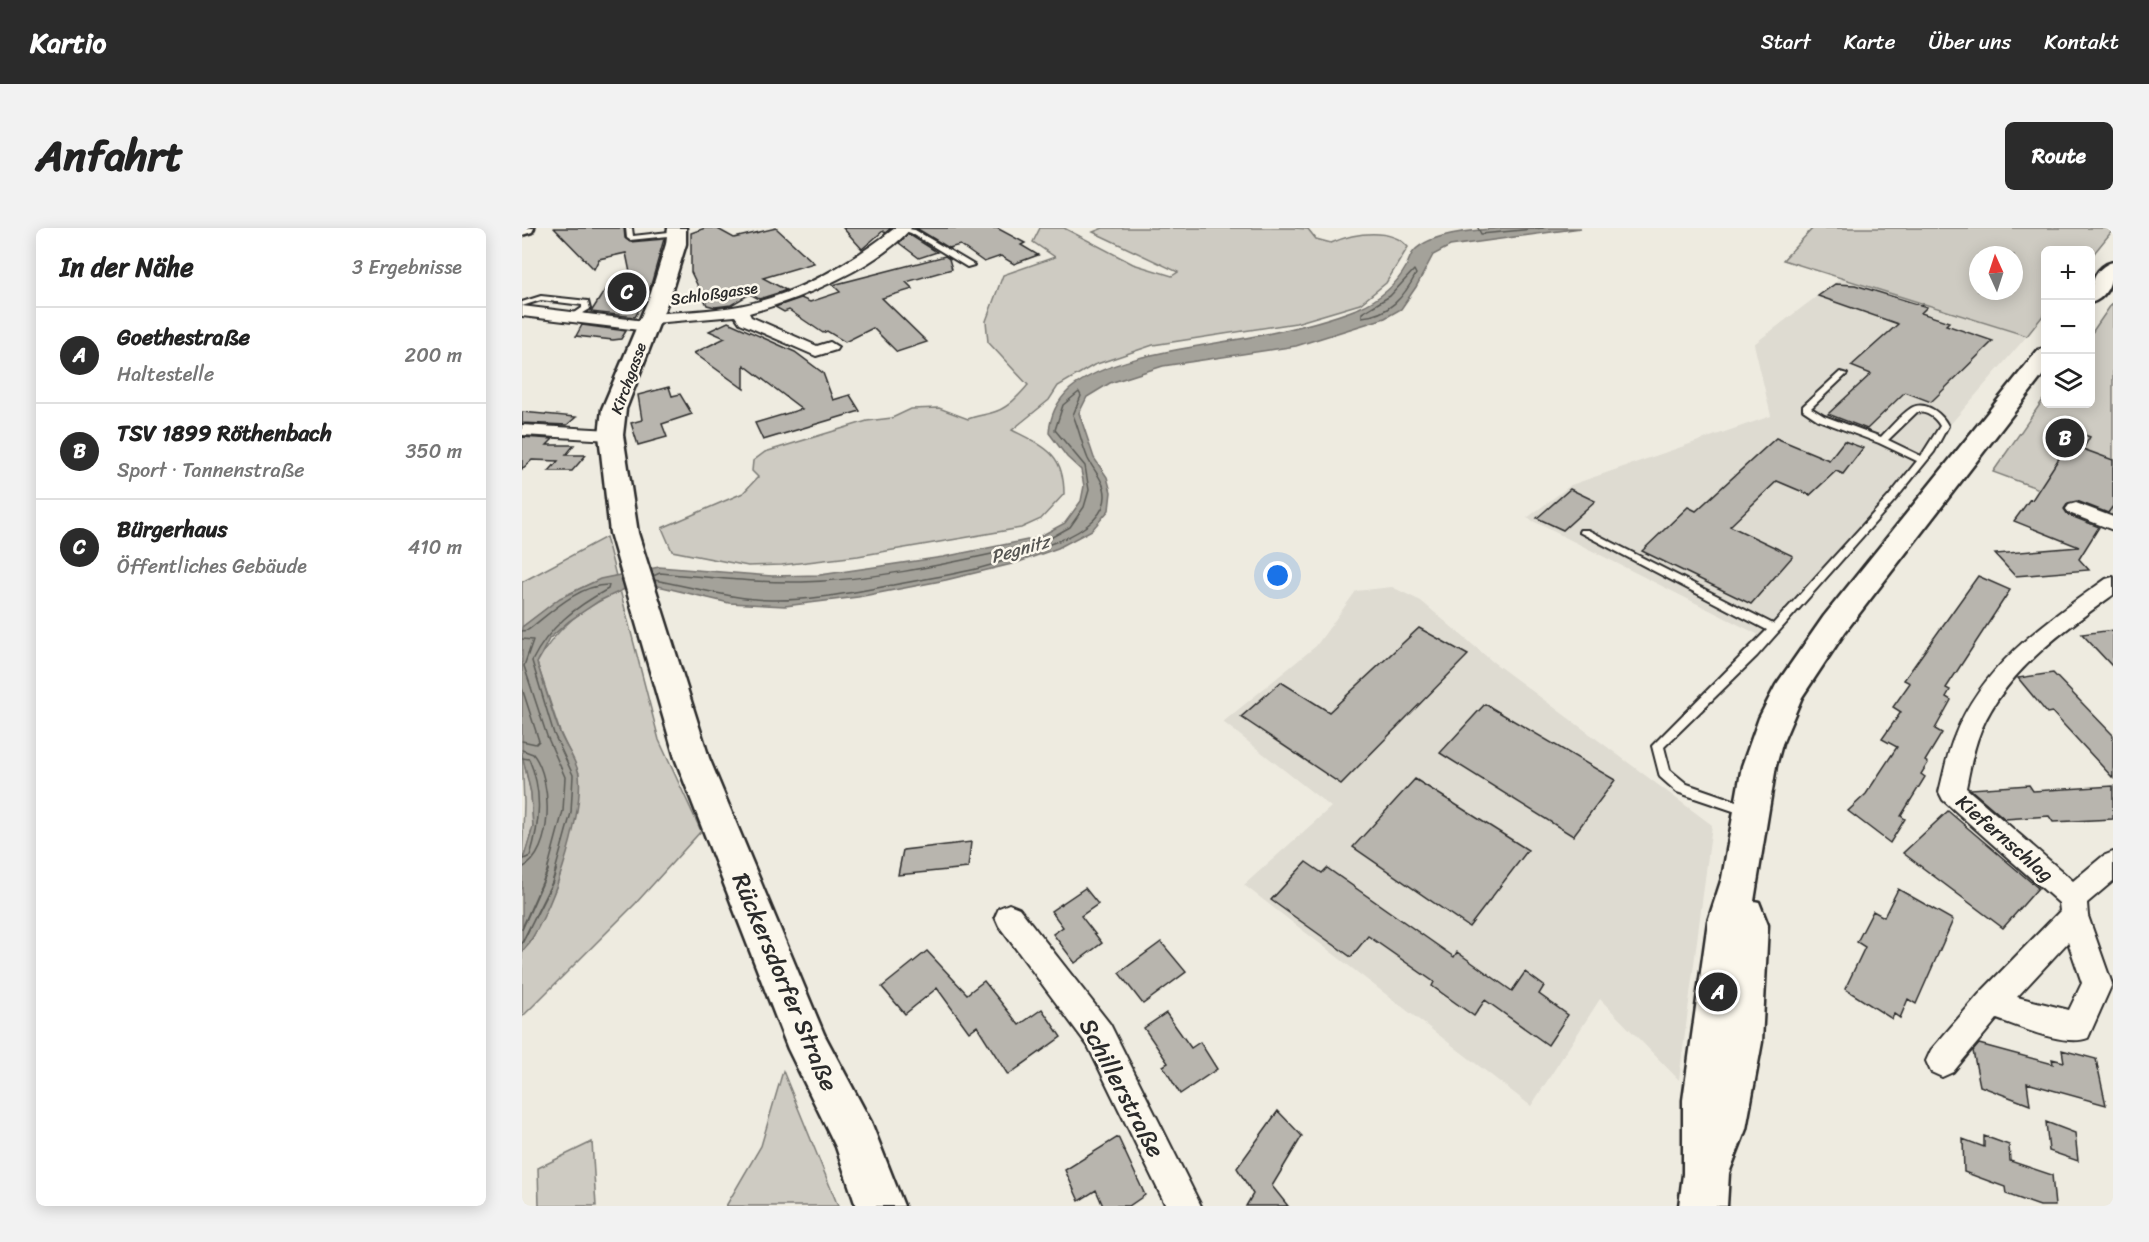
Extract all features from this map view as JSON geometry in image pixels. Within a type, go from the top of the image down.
[{"type":"main road","name":"Kirchgasse","points":[[678,231],[649,322],[614,409],[611,435],[627,545],[686,737]]},
{"type":"main road","points":[[2095,292],[2113,268]]},
{"type":"main road","points":[[1704,1190],[1727,1122],[1745,1000],[1748,925],[1739,894],[1765,744],[1800,673],[1869,580],[2041,361]]},
{"type":"main road","name":"Rückersdorfer Straße","points":[[686,737],[809,1049],[855,1138],[880,1206]]},
{"type":"street","name":"Schloßgasse","points":[[522,311],[649,322],[741,310],[786,298],[844,272],[904,228]]},
{"type":"street","points":[[741,310],[745,320],[816,351],[830,347]]},
{"type":"street","points":[[522,430],[611,435]]},
{"type":"street","points":[[2076,509],[2113,524]]},
{"type":"street","name":"Kiefernschlag","points":[[2073,907],[1952,792],[1971,726],[2005,674],[2052,628],[2113,584]]},
{"type":"street","points":[[1942,1061],[2073,907],[2113,864]]},
{"type":"street","points":[[1992,1002],[2021,1013],[2077,1027],[2097,984],[2073,907]]},
{"type":"street","name":"Schillerstraße","points":[[1009,917],[1099,1035],[1184,1206]]},
{"type":"lane","points":[[629,228],[630,238],[678,231]]},
{"type":"lane","points":[[904,228],[914,231],[970,264]]},
{"type":"lane","points":[[522,304],[541,298],[585,303],[586,309],[573,317]]},
{"type":"lane","points":[[1843,374],[1806,408],[1821,418],[1882,441],[1923,460]]},
{"type":"lane","points":[[1752,812],[1682,788],[1665,773],[1658,746],[1774,629],[1923,460],[1944,426],[1943,420],[1929,411],[1915,409],[1882,441]]},
{"type":"lane","points":[[1584,532],[1774,629]]},
{"type":"shaded area","points":[[1040,228],[1064,228],[1133,264],[1172,276],[1178,272],[1093,232],[1103,228],[1294,228],[1308,229],[1316,239],[1331,243],[1362,234],[1383,234],[1401,241],[1408,247],[1386,283],[1360,304],[1296,323],[1153,345],[1094,365],[1058,386],[1049,400],[1012,430],[1034,441],[1050,453],[1061,469],[1063,480],[1064,494],[1041,519],[1021,528],[858,556],[782,565],[748,566],[672,551],[662,528],[743,493],[758,477],[752,471],[753,461],[765,452],[867,421],[892,418],[911,409],[939,408],[968,419],[997,411],[1014,400],[1028,385],[988,342],[986,321],[1003,275],[1055,257],[1033,242]]},
{"type":"shaded area","points":[[1813,228],[2113,228],[2095,252],[2095,246],[2041,246],[2041,318],[2027,336],[1783,260]]},
{"type":"shaded area","points":[[1841,278],[2027,336],[1765,638],[1527,518],[1571,485],[1771,416],[1754,344]]},
{"type":"shaded area","points":[[2113,302],[2113,516],[1993,472],[2041,403],[2041,408],[2095,408],[2095,328]]},
{"type":"shaded area","points":[[606,537],[616,576],[578,589],[522,627],[522,582]]},
{"type":"shaded area","points":[[1392,587],[1421,601],[1493,662],[1712,825],[1679,1080],[1600,999],[1531,1106],[1244,885],[1331,807],[1223,722],[1316,646],[1356,591]]},
{"type":"shaded area","points":[[620,590],[659,740],[701,831],[636,903],[522,1017],[522,952],[530,943],[557,885],[579,773],[560,732],[537,663],[553,638],[572,619]]},
{"type":"shaded area","points":[[522,754],[531,793],[533,827],[522,863],[524,803]]},
{"type":"shaded area","points":[[783,1071],[838,1206],[726,1206],[761,1146]]},
{"type":"shaded area","points":[[592,1142],[596,1206],[539,1206],[538,1168]]},
{"type":"water","name":"Pegnitz","points":[[1502,228],[1581,228],[1450,246],[1433,255],[1401,309],[1385,318],[1296,346],[1163,366],[1110,383],[1087,397],[1079,413],[1094,458],[1107,477],[1111,492],[1109,510],[1092,530],[1058,548],[1016,563],[946,580],[858,597],[785,606],[729,603],[658,586],[627,588],[599,601],[569,621],[549,639],[537,663],[560,733],[578,770],[579,793],[576,816],[571,841],[554,893],[533,937],[522,952],[522,863],[533,827],[531,793],[522,754],[522,627],[560,598],[600,579],[659,567],[772,576],[820,575],[943,557],[1037,538],[1065,523],[1081,501],[1084,486],[1081,470],[1067,457],[1049,433],[1053,415],[1061,399],[1070,389],[1086,378],[1128,361],[1151,355],[1285,330],[1345,313],[1367,304],[1386,292],[1402,274],[1413,253],[1422,245],[1455,233]]},
{"type":"building","points":[[554,228],[624,228],[625,238],[630,242],[664,239],[649,292],[635,317],[591,312],[605,290],[633,287],[626,253],[599,259],[594,269]]},
{"type":"building","points":[[705,228],[716,228],[734,238],[776,228],[814,263],[763,278],[786,290],[781,292],[759,299],[750,294],[731,305],[715,307],[707,305],[691,272],[691,233]]},
{"type":"building","points":[[843,228],[891,228],[885,233],[883,231],[862,249]]},
{"type":"building","points":[[916,228],[997,228],[1025,243],[1021,245],[1038,255],[1014,264],[1001,256],[984,262],[960,245],[949,248]]},
{"type":"building","points":[[908,234],[937,252],[919,258],[899,243]]},
{"type":"building","points":[[945,256],[949,259],[952,269],[906,282],[913,289],[882,298],[927,342],[897,352],[873,328],[845,342],[827,331],[823,333],[789,310],[784,312],[775,307],[801,298],[810,302],[840,292],[833,285]]},
{"type":"building","points":[[1835,284],[1855,285],[1927,307],[1921,313],[1949,322],[1946,325],[1993,341],[1931,402],[1905,392],[1867,429],[1828,414],[1871,374],[1851,366],[1898,324],[1818,296]]},
{"type":"building","points":[[728,322],[795,352],[823,373],[833,400],[850,395],[860,411],[763,440],[755,423],[802,409],[744,365],[744,389],[694,353],[725,338],[709,331]]},
{"type":"building","points":[[582,325],[626,331],[621,339],[613,340],[576,336]]},
{"type":"building","points":[[669,387],[672,396],[680,394],[692,414],[662,424],[667,437],[638,445],[631,423],[642,420],[638,395]]},
{"type":"building","points":[[522,412],[576,417],[567,425],[522,423]]},
{"type":"building","points":[[2076,432],[2090,437],[2083,449],[2113,460],[2113,506],[2108,513],[2077,501],[2068,503],[2064,509],[2068,515],[2099,527],[2079,559],[2089,570],[2015,576],[1995,554],[2079,547],[2014,521],[2030,499],[2032,500]]},
{"type":"building","points":[[522,437],[553,439],[547,445],[574,445],[566,455],[586,455],[572,471],[549,471],[558,461],[532,460],[522,469]]},
{"type":"building","points":[[1776,438],[1829,460],[1844,441],[1863,448],[1843,474],[1836,471],[1810,495],[1777,481],[1730,526],[1793,556],[1751,604],[1642,551],[1688,507],[1696,511]]},
{"type":"building","points":[[1570,489],[1595,501],[1563,530],[1537,518]]},
{"type":"building","points":[[1978,576],[2010,590],[1946,688],[1950,690],[1946,697],[1951,700],[1935,729],[1942,733],[1925,761],[1928,763],[1921,774],[1925,777],[1901,816],[1905,819],[1890,843],[1848,811],[1866,794],[1897,747],[1882,739],[1901,712],[1893,707],[1910,683],[1904,680]]},
{"type":"building","points":[[1419,628],[1468,655],[1341,784],[1241,717],[1281,682],[1329,712]]},
{"type":"building","points":[[2113,630],[2113,667],[2082,634]]},
{"type":"building","points":[[2053,673],[2113,735],[2113,778],[2052,712],[2047,713],[2018,678]]},
{"type":"building","points":[[1485,704],[1615,780],[1573,836],[1440,753]]},
{"type":"building","points":[[1415,779],[1528,850],[1469,927],[1353,847]]},
{"type":"building","points":[[2029,785],[2033,791],[2113,786],[2113,819],[2053,822],[2049,816],[2005,819],[1970,789]]},
{"type":"building","points":[[1948,811],[2038,888],[2003,928],[1903,853]]},
{"type":"building","points":[[971,842],[968,868],[898,875],[903,850]]},
{"type":"building","points":[[1306,862],[1322,873],[1327,868],[1454,957],[1457,952],[1512,991],[1525,972],[1544,986],[1539,994],[1568,1015],[1548,1045],[1485,1000],[1474,1016],[1432,986],[1434,982],[1368,936],[1351,957],[1271,900]]},
{"type":"building","points":[[1085,888],[1098,904],[1081,916],[1102,943],[1075,963],[1053,934],[1063,927],[1051,911]]},
{"type":"building","points":[[1898,889],[1953,920],[1916,1004],[1908,999],[1900,1018],[1894,1014],[1892,1019],[1845,989],[1865,947],[1857,942],[1873,911],[1884,917]]},
{"type":"building","points":[[1161,942],[1186,972],[1143,1004],[1119,973]]},
{"type":"building","points":[[927,951],[967,994],[984,981],[1019,1025],[1042,1009],[1061,1037],[1008,1075],[977,1026],[969,1032],[937,988],[905,1014],[882,987]]},
{"type":"building","points":[[1166,1013],[1191,1048],[1200,1042],[1217,1069],[1180,1094],[1163,1066],[1168,1063],[1144,1028]]},
{"type":"building","points":[[1979,1044],[2053,1064],[2052,1059],[2064,1062],[2062,1050],[2096,1059],[2106,1105],[2027,1083],[2030,1105],[1980,1086],[1973,1051]]},
{"type":"building","points":[[1278,1111],[1302,1136],[1272,1186],[1288,1206],[1246,1206],[1253,1194],[1237,1168]]},
{"type":"building","points":[[2046,1122],[2075,1133],[2078,1161],[2049,1151]]},
{"type":"building","points":[[1984,1136],[2009,1145],[2010,1161],[2052,1175],[2055,1206],[2040,1206],[2006,1194],[2005,1187],[1964,1172],[1963,1139],[1984,1147]]},
{"type":"building","points":[[1118,1137],[1145,1195],[1129,1206],[1103,1206],[1096,1190],[1079,1201],[1065,1170]]},
{"type":"place","name":"Bürgerhaus","points":[[627,292]]},
{"type":"place","name":"TSV 1899 Röthenbach","points":[[2065,438]]},
{"type":"place","name":"Goethestraße","points":[[1718,992]]}]
